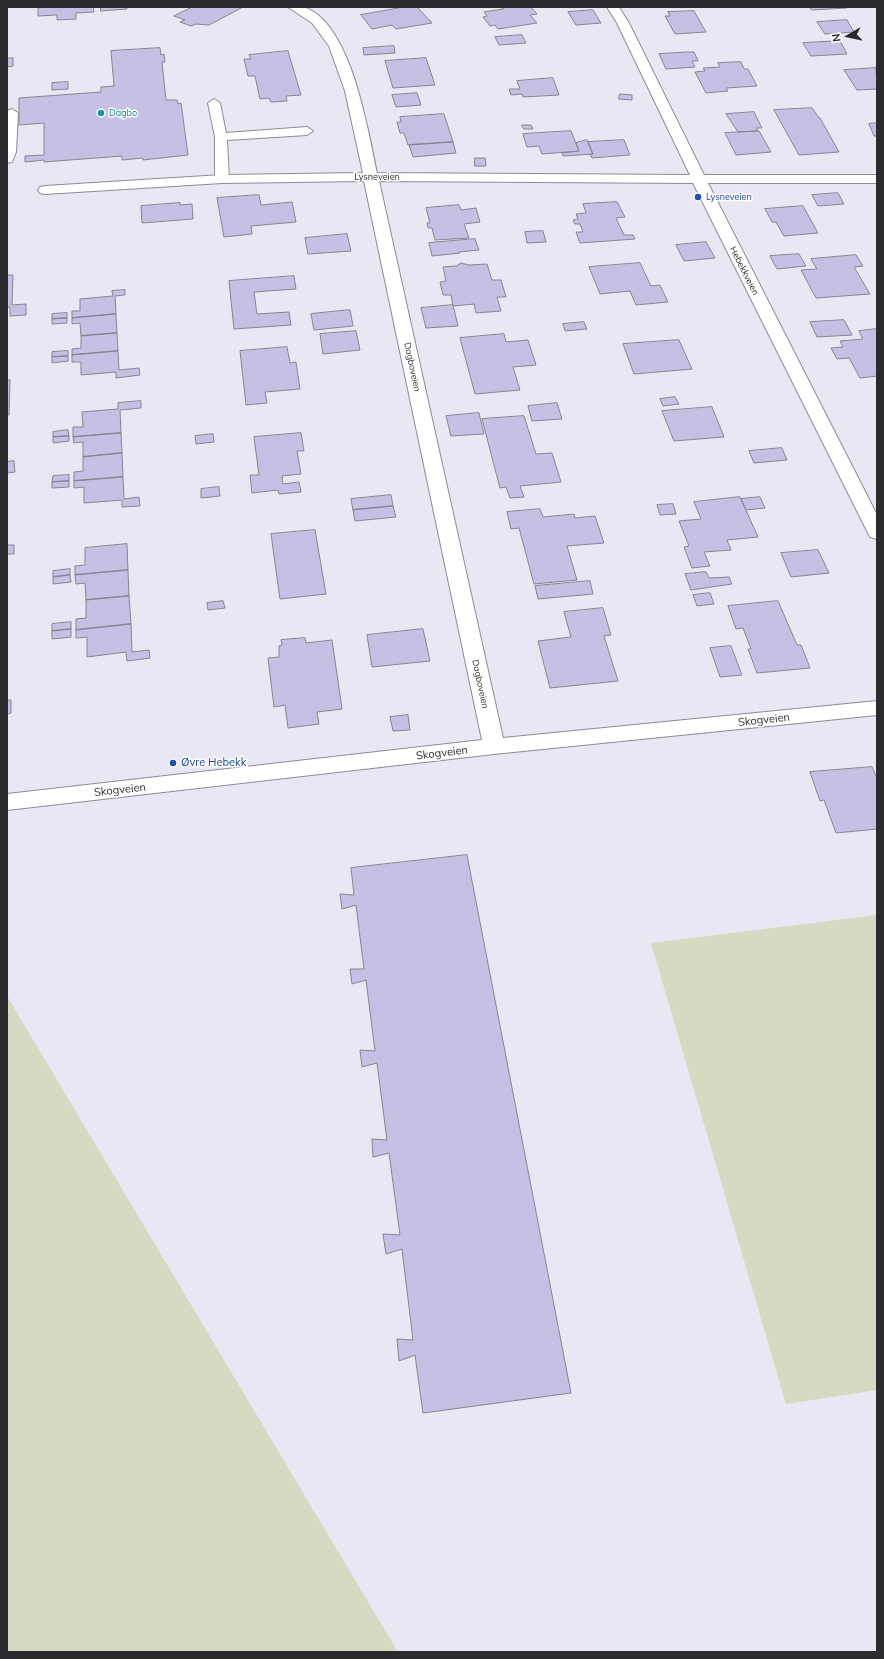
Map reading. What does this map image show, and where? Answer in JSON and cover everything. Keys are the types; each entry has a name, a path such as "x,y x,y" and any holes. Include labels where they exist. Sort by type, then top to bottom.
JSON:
{"street":[{"name":"Dagboveien","path":"294,7 316,20 335,46 352,91 494,746"},
{"name":"Hebekkveien","path":"613,7 624,23 700,179 877,533"},
{"name":"Lysneveien","path":"44,190 222,179 371,177 877,179"},
{"name":"Skogveien","path":"7,802 494,746 877,708"}],"lane":[{"path":"214,103 221,137 222,179"},
{"path":"7,159 10,152 12,114"},
{"path":"221,137 308,131"}],"green space":[{"path":"877,915 877,1390 786,1404 651,943"},
{"path":"7,996 398,1652 7,1652"}],"building":[{"path":"42,7 93,7 94,12 76,13 76,19 57,20 57,15 38,16 38,8"},
{"path":"101,7 127,7 127,9 101,11"},
{"path":"193,7 243,7 209,25 196,24 191,26 180,22 185,20 174,16"},
{"path":"404,7 417,7 432,23 396,29 392,25 372,29 361,15"},
{"path":"501,7 531,7 537,14 530,15 537,23 498,29 495,25 490,26 483,17 487,16 484,12 503,9"},
{"path":"810,7 846,7 847,8 812,10"},
{"path":"593,10 601,23 576,25 568,12"},
{"path":"694,11 706,32 675,34 665,16 670,16 668,12"},
{"path":"847,20 854,32 825,34 817,22"},
{"path":"522,35 526,43 499,45 495,37"},
{"path":"840,41 847,54 811,56 803,43"},
{"path":"394,46 395,53 364,55 363,48"},
{"name":"Dagbo","path":"160,48 161,55 164,54 165,62 162,62 166,100 177,100 178,104 181,103 188,155 143,160 143,158 122,160 122,156 25,162 25,156 44,155 44,123 19,125 19,98 101,92 101,87 114,86 111,51"},
{"path":"288,51 301,95 286,96 287,101 271,102 269,98 260,99 255,76 248,76 244,59 251,59 249,55"},
{"path":"694,52 698,61 692,61 695,67 666,69 659,54"},
{"path":"13,58 13,66 7,67 7,59"},
{"path":"426,58 435,85 393,88 385,61"},
{"path":"741,62 744,69 748,69 757,86 726,88 728,91 706,93 695,72 705,71 703,68 720,67 718,63"},
{"path":"876,68 877,89 857,90 844,70"},
{"path":"553,78 559,95 523,97 522,94 511,95 509,89 520,89 517,81"},
{"path":"68,82 68,89 52,90 52,83"},
{"path":"417,93 421,105 396,107 392,95"},
{"path":"620,94 632,95 632,100 619,99"},
{"path":"812,108 820,118 839,152 799,155 774,110"},
{"path":"754,112 762,128 756,128 758,131 738,132 726,114"},
{"path":"444,114 453,142 408,145 404,133 400,133 397,122 401,122 400,117"},
{"path":"877,123 877,136 874,136 869,124"},
{"path":"522,125 531,125 533,129 524,129"},
{"path":"571,131 579,151 542,154 539,146 527,147 523,134"},
{"path":"759,131 771,152 736,155 725,133"},
{"path":"587,140 593,154 563,156 562,153 579,151 576,143"},
{"path":"624,140 630,155 592,158 590,154 593,154 588,142"},
{"path":"453,142 456,153 413,157 409,145"},
{"path":"475,158 485,158 486,166 475,166"},
{"path":"838,193 844,204 818,206 812,195"},
{"path":"259,195 261,205 292,202 296,222 251,226 252,234 224,237 217,198"},
{"path":"617,202 625,217 616,218 624,235 633,235 635,239 580,243 576,232 583,232 580,224 575,224 573,220 578,219 576,214 586,213 583,204"},
{"path":"180,203 180,205 192,204 193,219 142,223 141,206"},
{"path":"459,205 461,210 476,208 480,222 464,224 469,238 435,240 432,228 428,228 427,223 430,223 426,208"},
{"path":"803,206 818,233 784,236 776,222 772,222 765,209"},
{"path":"543,231 546,242 527,243 525,232"},
{"path":"347,234 351,251 308,254 305,238"},
{"path":"475,239 479,250 432,256 429,243"},
{"path":"706,242 715,258 684,261 676,245"},
{"path":"799,254 806,266 777,269 770,256"},
{"path":"856,255 863,266 854,267 870,294 816,298 801,270 817,269 811,259"},
{"path":"461,263 469,265 487,264 492,280 501,280 506,297 497,297 501,311 476,313 474,304 453,306 451,295 443,295 440,282 446,281 443,267 456,266"},
{"path":"640,263 651,286 660,285 668,302 636,305 630,291 600,294 589,267"},
{"path":"7,275 13,275 12,305 26,304 26,315 10,316 10,307 7,307"},
{"path":"294,276 296,289 254,292 257,314 289,312 291,325 234,329 229,281"},
{"path":"125,290 125,295 115,296 116,314 72,318 72,311 80,311 80,299 113,296 112,291"},
{"path":"453,305 458,326 426,328 421,308"},
{"path":"350,310 353,326 314,330 311,314"},
{"path":"67,313 67,318 52,319 52,314"},
{"path":"116,314 117,333 81,336 80,323 72,324 72,318"},
{"path":"67,318 67,323 52,324 52,319"},
{"path":"844,320 852,335 817,337 810,322"},
{"path":"584,322 587,329 565,331 563,324"},
{"path":"877,329 877,376 860,378 849,358 837,359 831,348 843,347 840,341 863,339 859,331"},
{"path":"356,331 360,350 323,354 320,334"},
{"path":"117,333 118,351 72,355 72,349 81,348 81,336"},
{"path":"504,334 506,342 528,340 536,365 513,367 520,390 475,394 460,338"},
{"path":"679,340 692,369 634,374 623,344"},
{"path":"287,347 290,363 296,362 300,389 265,392 267,403 246,405 240,351"},
{"path":"68,351 68,356 52,357 52,352"},
{"path":"118,351 119,370 139,368 140,375 116,378 116,372 81,375 81,362 72,362 72,355"},
{"path":"68,356 68,361 52,363 52,357"},
{"path":"10,380 9,415 7,415 7,381"},
{"path":"675,397 679,404 663,406 660,399"},
{"path":"141,401 141,408 120,410 121,433 73,437 73,427 83,427 82,412 118,409 118,403"},
{"path":"557,403 562,419 532,421 528,406"},
{"path":"712,407 724,437 674,441 662,411"},
{"path":"479,413 484,434 451,436 446,416"},
{"path":"524,416 536,454 552,453 561,482 520,486 524,497 510,498 506,487 500,488 482,419"},
{"path":"68,430 69,436 53,437 53,432"},
{"path":"121,433 122,453 83,457 83,442 74,443 73,437"},
{"path":"301,433 304,451 297,451 301,474 282,476 283,484 299,482 301,492 279,494 278,490 252,493 250,475 259,475 254,437"},
{"path":"213,434 214,442 196,444 195,436"},
{"path":"69,436 69,441 53,443 53,437"},
{"path":"782,448 787,460 754,463 749,451"},
{"path":"122,453 123,477 74,481 74,472 83,471 83,457"},
{"path":"14,461 15,472 7,473 7,462"},
{"path":"69,475 69,481 52,482 53,476"},
{"path":"123,477 124,499 139,497 140,506 122,507 122,500 84,503 84,487 74,488 74,481"},
{"path":"69,481 69,487 52,488 52,482"},
{"path":"219,487 220,496 201,498 201,489"},
{"path":"391,495 393,506 353,510 351,499"},
{"path":"740,497 758,537 727,540 731,550 704,552 710,566 692,568 684,547 689,546 679,521 701,519 694,502"},
{"path":"760,497 765,508 746,510 741,499"},
{"path":"673,504 676,514 660,515 657,505"},
{"path":"393,506 396,517 355,521 353,510"},
{"path":"540,509 543,517 574,514 575,518 595,516 604,543 567,546 577,580 534,584 519,528 511,529 507,512"},
{"path":"315,530 326,594 280,599 271,534"},
{"path":"127,544 128,570 75,575 75,566 85,565 85,548"},
{"path":"7,545 14,545 14,554 7,554"},
{"path":"818,550 829,573 791,577 781,553"},
{"path":"70,569 70,575 53,577 53,571"},
{"path":"128,570 129,596 86,600 85,583 76,584 75,575"},
{"path":"706,572 709,578 729,577 732,584 691,590 685,574"},
{"path":"70,575 71,582 53,584 53,577"},
{"path":"590,581 593,594 538,599 535,586"},
{"path":"710,593 714,604 697,606 693,595"},
{"path":"129,596 131,624 76,630 76,619 86,618 86,600"},
{"path":"223,601 225,608 208,610 207,603"},
{"path":"778,601 797,645 801,645 810,668 757,673 748,649 751,649 743,628 736,629 728,606"},
{"path":"603,608 611,635 604,636 618,681 550,688 538,641 571,637 564,612"},
{"path":"71,622 71,629 52,631 52,624"},
{"path":"131,624 132,652 149,650 150,658 127,661 126,652 87,657 87,637 76,638 76,630"},
{"path":"71,629 71,637 52,639 52,631"},
{"path":"423,629 430,661 372,667 367,635"},
{"path":"305,638 306,643 332,640 342,709 317,712 319,724 288,728 285,705 274,707 268,658 279,657 279,646 282,645 281,640"},
{"path":"731,646 742,675 720,677 710,648"},
{"path":"7,700 11,700 11,713 7,714"},
{"path":"408,715 410,730 393,731 390,717"},
{"path":"872,767 877,778 877,829 836,833 824,800 820,801 810,772"},
{"path":"467,855 571,1393 423,1413 415,1355 399,1361 397,1339 413,1340 402,1249 386,1254 383,1234 400,1235 389,1153 373,1157 372,1139 387,1140 377,1063 362,1067 360,1050 375,1051 366,980 352,984 350,969 364,969 356,905 342,909 340,894 354,895 351,868"}],"place":[{"name":"Dagbo","path":"101,113"},
{"name":"Lysneveien","path":"698,197"},
{"name":"Øvre Hebekk","path":"173,763"}]}
